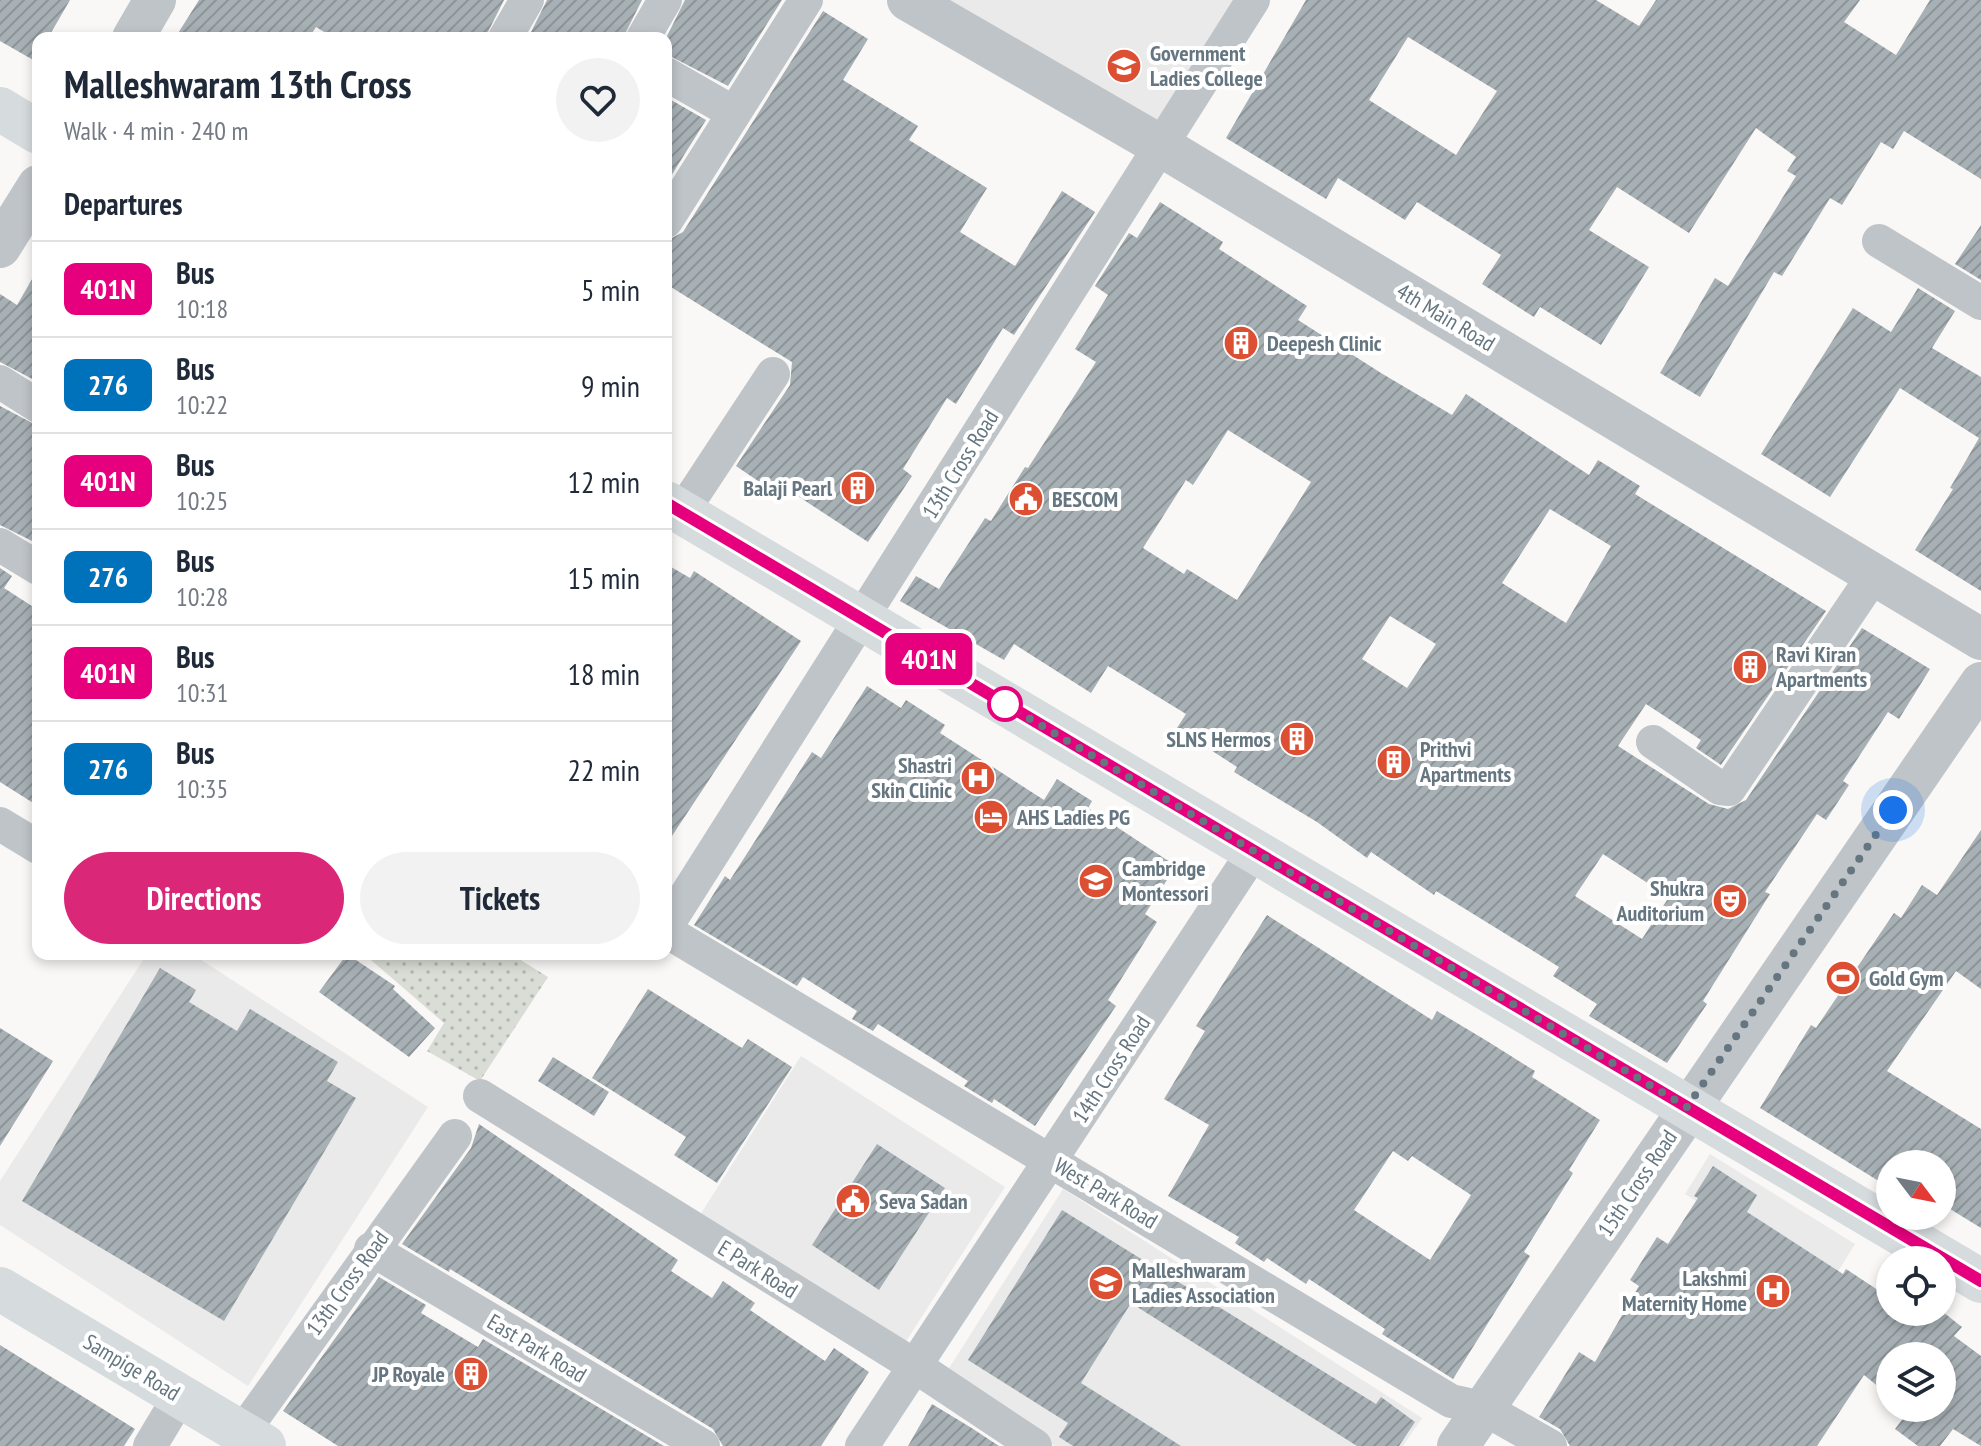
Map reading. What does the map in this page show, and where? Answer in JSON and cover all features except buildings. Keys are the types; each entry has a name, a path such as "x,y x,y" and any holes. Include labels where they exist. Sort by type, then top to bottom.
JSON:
{"main road":[{"path":"0,109 32,128"},
{"path":"674,508 1981,1281"},
{"name":"Sampige Road","path":"0,1289 253,1439"}],"street":[{"path":"136,32 155,0"},
{"path":"508,32 527,0"},
{"path":"646,32 665,0"},
{"path":"672,211 806,0"},
{"name":"4th Main Road","path":"908,0 1161,146 1981,639"},
{"name":"13th Cross Road","path":"672,920 1253,0"},
{"path":"672,77 734,113"},
{"path":"0,247 32,196"},
{"path":"1879,241 1981,303"},
{"path":"674,508 773,374"},
{"path":"0,382 32,402"},
{"path":"0,545 32,564"},
{"path":"1653,742 1720,788 1729,789 1874,575"},
{"name":"15th Cross Road","path":"1458,1446 1687,1107 1981,683"},
{"path":"0,824 32,843"},
{"name":"14th Cross Road","path":"862,1446 1254,851"},
{"name":"West Park Road","path":"672,933 1451,1401 1483,1408 1550,1446"},
{"name":"E Park Road","path":"480,1096 915,1366 1035,1446"},
{"name":"13th Cross Road","path":"253,1439 371,1249 455,1136"},
{"name":"East Park Road","path":"371,1249 703,1446"},
{"path":"150,1446 180,1396"}],"shaded area":[{"name":"Government Ladies College","path":"943,0 1240,0 1158,133"},
{"path":"143,960 201,960 428,1107 248,1386 0,1225 0,1181"},
{"path":"371,960 521,960 548,977 480,1081 427,1051 444,1023"},
{"name":"Seva Sadan","path":"801,1056 1005,1187 903,1346 700,1215"},
{"path":"1710,1154 1855,1244 1774,1375 1741,1229 1685,1194"},
{"name":"Malleshwaram Ladies Association","path":"1063,1189 1422,1418 1403,1446 1055,1446 944,1376"}],"bus line":[{"name":"401N","path":"672,507 1981,1281"}],"place":[{"name":"Government Ladies College","path":"1124,66"},
{"name":"Deepesh Clinic","path":"1241,343"},
{"name":"Balaji Pearl","path":"858,488"},
{"name":"BESCOM","path":"1026,499"},
{"name":"Ravi Kiran Apartments","path":"1750,667"},
{"name":"SLNS Hermos","path":"1297,739"},
{"name":"Prithvi Apartments","path":"1394,762"},
{"name":"Shastri Skin Clinic","path":"978,778"},
{"name":"AHS Ladies PG","path":"991,817"},
{"name":"Cambridge Montessori","path":"1096,881"},
{"name":"Shukra Auditorium","path":"1730,901"},
{"name":"Gold Gym","path":"1843,978"},
{"name":"Seva Sadan","path":"853,1201"},
{"name":"Malleshwaram Ladies Association","path":"1106,1283"},
{"name":"Lakshmi Maternity Home","path":"1773,1291"},
{"name":"JP Royale","path":"471,1374"}],"route":[{"path":"1005,704 1687,1107 1893,810"}]}
